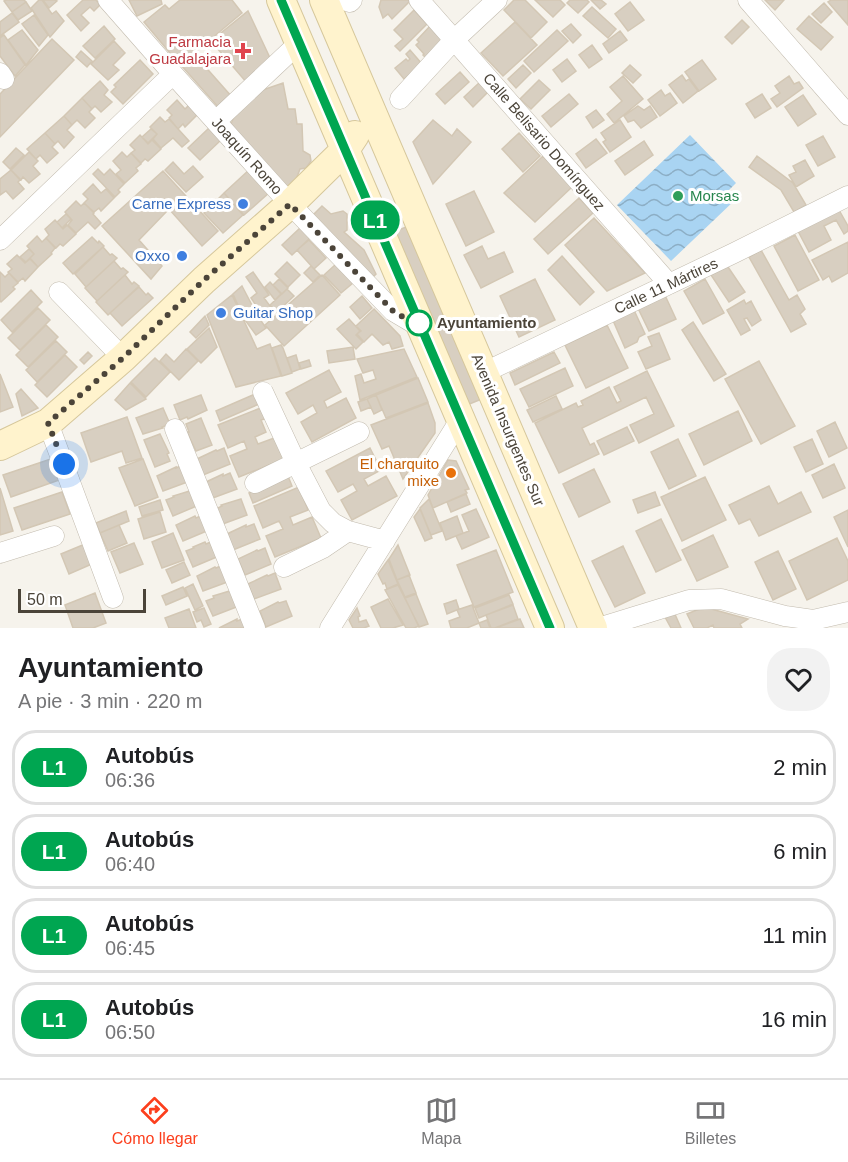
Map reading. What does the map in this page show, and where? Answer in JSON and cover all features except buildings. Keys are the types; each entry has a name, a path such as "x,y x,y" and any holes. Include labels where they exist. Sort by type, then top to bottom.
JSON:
{"main road":[{"path":"281,0 550,628"},
{"name":"Avenida Insurgentes Sur","path":"324,0 483,373 596,628"},
{"path":"0,446 48,423 123,358 204,280 290,204 345,150 372,111"}],"street":[{"name":"Joaquín Romo","path":"108,0 290,204 393,311 420,327"},
{"path":"344,0 350,2 352,0"},
{"name":"Calle Belisario Domínguez","path":"418,0 669,284"},
{"path":"400,99 454,40 497,0"},
{"path":"748,0 848,115"},
{"path":"216,121 299,43"},
{"path":"0,240 173,75"},
{"name":"Calle 11 Mártires","path":"483,373 846,200"},
{"path":"59,292 123,358"},
{"path":"263,392 296,464 321,511 333,523 348,531 385,541"},
{"path":"330,628 460,420"},
{"path":"48,423 113,598"},
{"path":"175,429 255,628"},
{"path":"255,483 359,432"},
{"path":"284,567 323,548 348,531"},
{"path":"0,553 54,536"},
{"path":"596,628 689,600 722,599 785,616 813,620 848,612"}],"water":[{"name":"Morsas","path":"690,135 736,183 727,192 735,200 671,261 617,205"}],"bus line":[{"name":"L1","path":"281,0 550,628"}],"place":[{"name":"Farmacia Guadalajara","path":"243,51"},
{"name":"Morsas","path":"678,196"},
{"name":"Carne Express","path":"243,204"},
{"name":"Oxxo","path":"182,256"},
{"name":"Guitar Shop","path":"221,313"},
{"name":"Ayuntamiento","path":"419,323"},
{"name":"El charquito mixe","path":"451,473"}],"route":[{"path":"64,464 48,423 123,358 204,280 290,204 393,311 420,327 419,323"}]}
